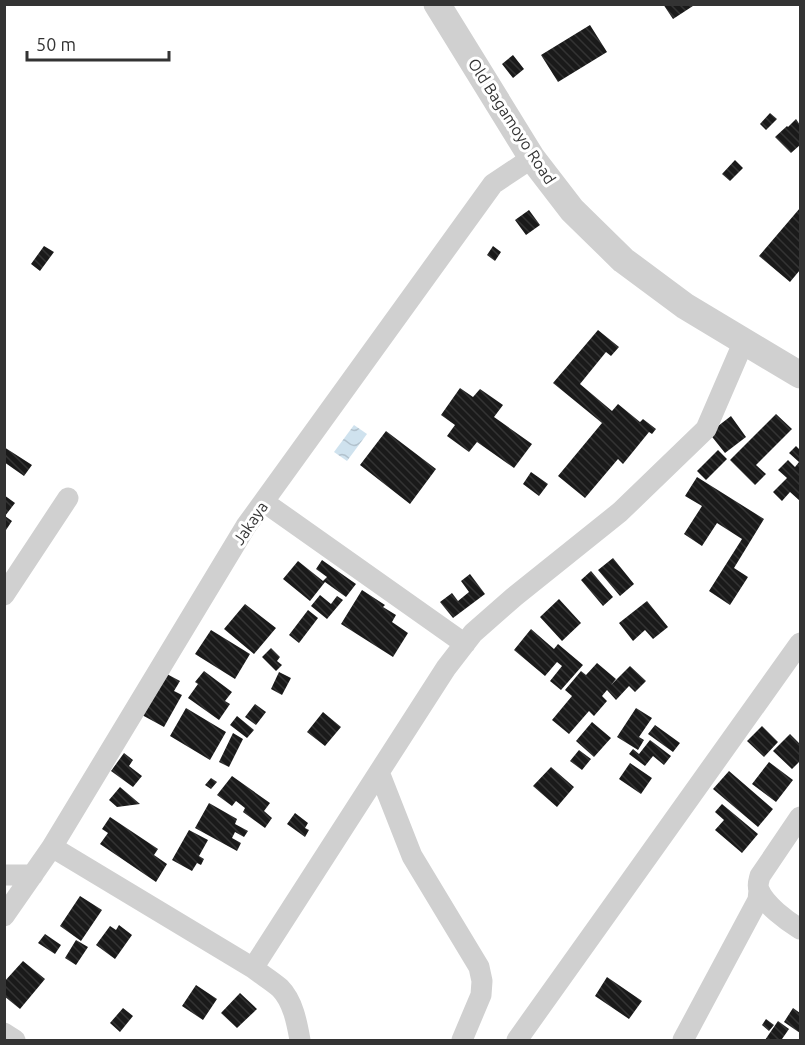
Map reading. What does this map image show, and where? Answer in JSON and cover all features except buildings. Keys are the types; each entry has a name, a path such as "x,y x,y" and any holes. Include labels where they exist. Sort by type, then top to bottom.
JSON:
{"street":[{"name":"Old Bagamoyo Road","path":"437,4 532,158 572,210 623,260 685,306 801,375"},
{"name":"Jakaya","path":"4,916 52,847 246,526 493,184 532,158"},
{"path":"253,968 446,668 473,633 620,512 706,429 744,341"},
{"path":"4,596 68,498"},
{"path":"264,502 465,644"},
{"path":"517,1041 801,643"},
{"path":"379,772 412,855 479,967 482,981 481,995 462,1041"},
{"path":"683,1041 758,900 760,876 801,817"},
{"path":"52,847 253,968 281,989 297,1021 300,1041"},
{"path":"4,875 33,875"},
{"path":"759,890 785,920 801,929"},
{"path":"4,1033 15,1041"}],"water":[{"path":"354,425 367,434 347,461 334,452"}]}
